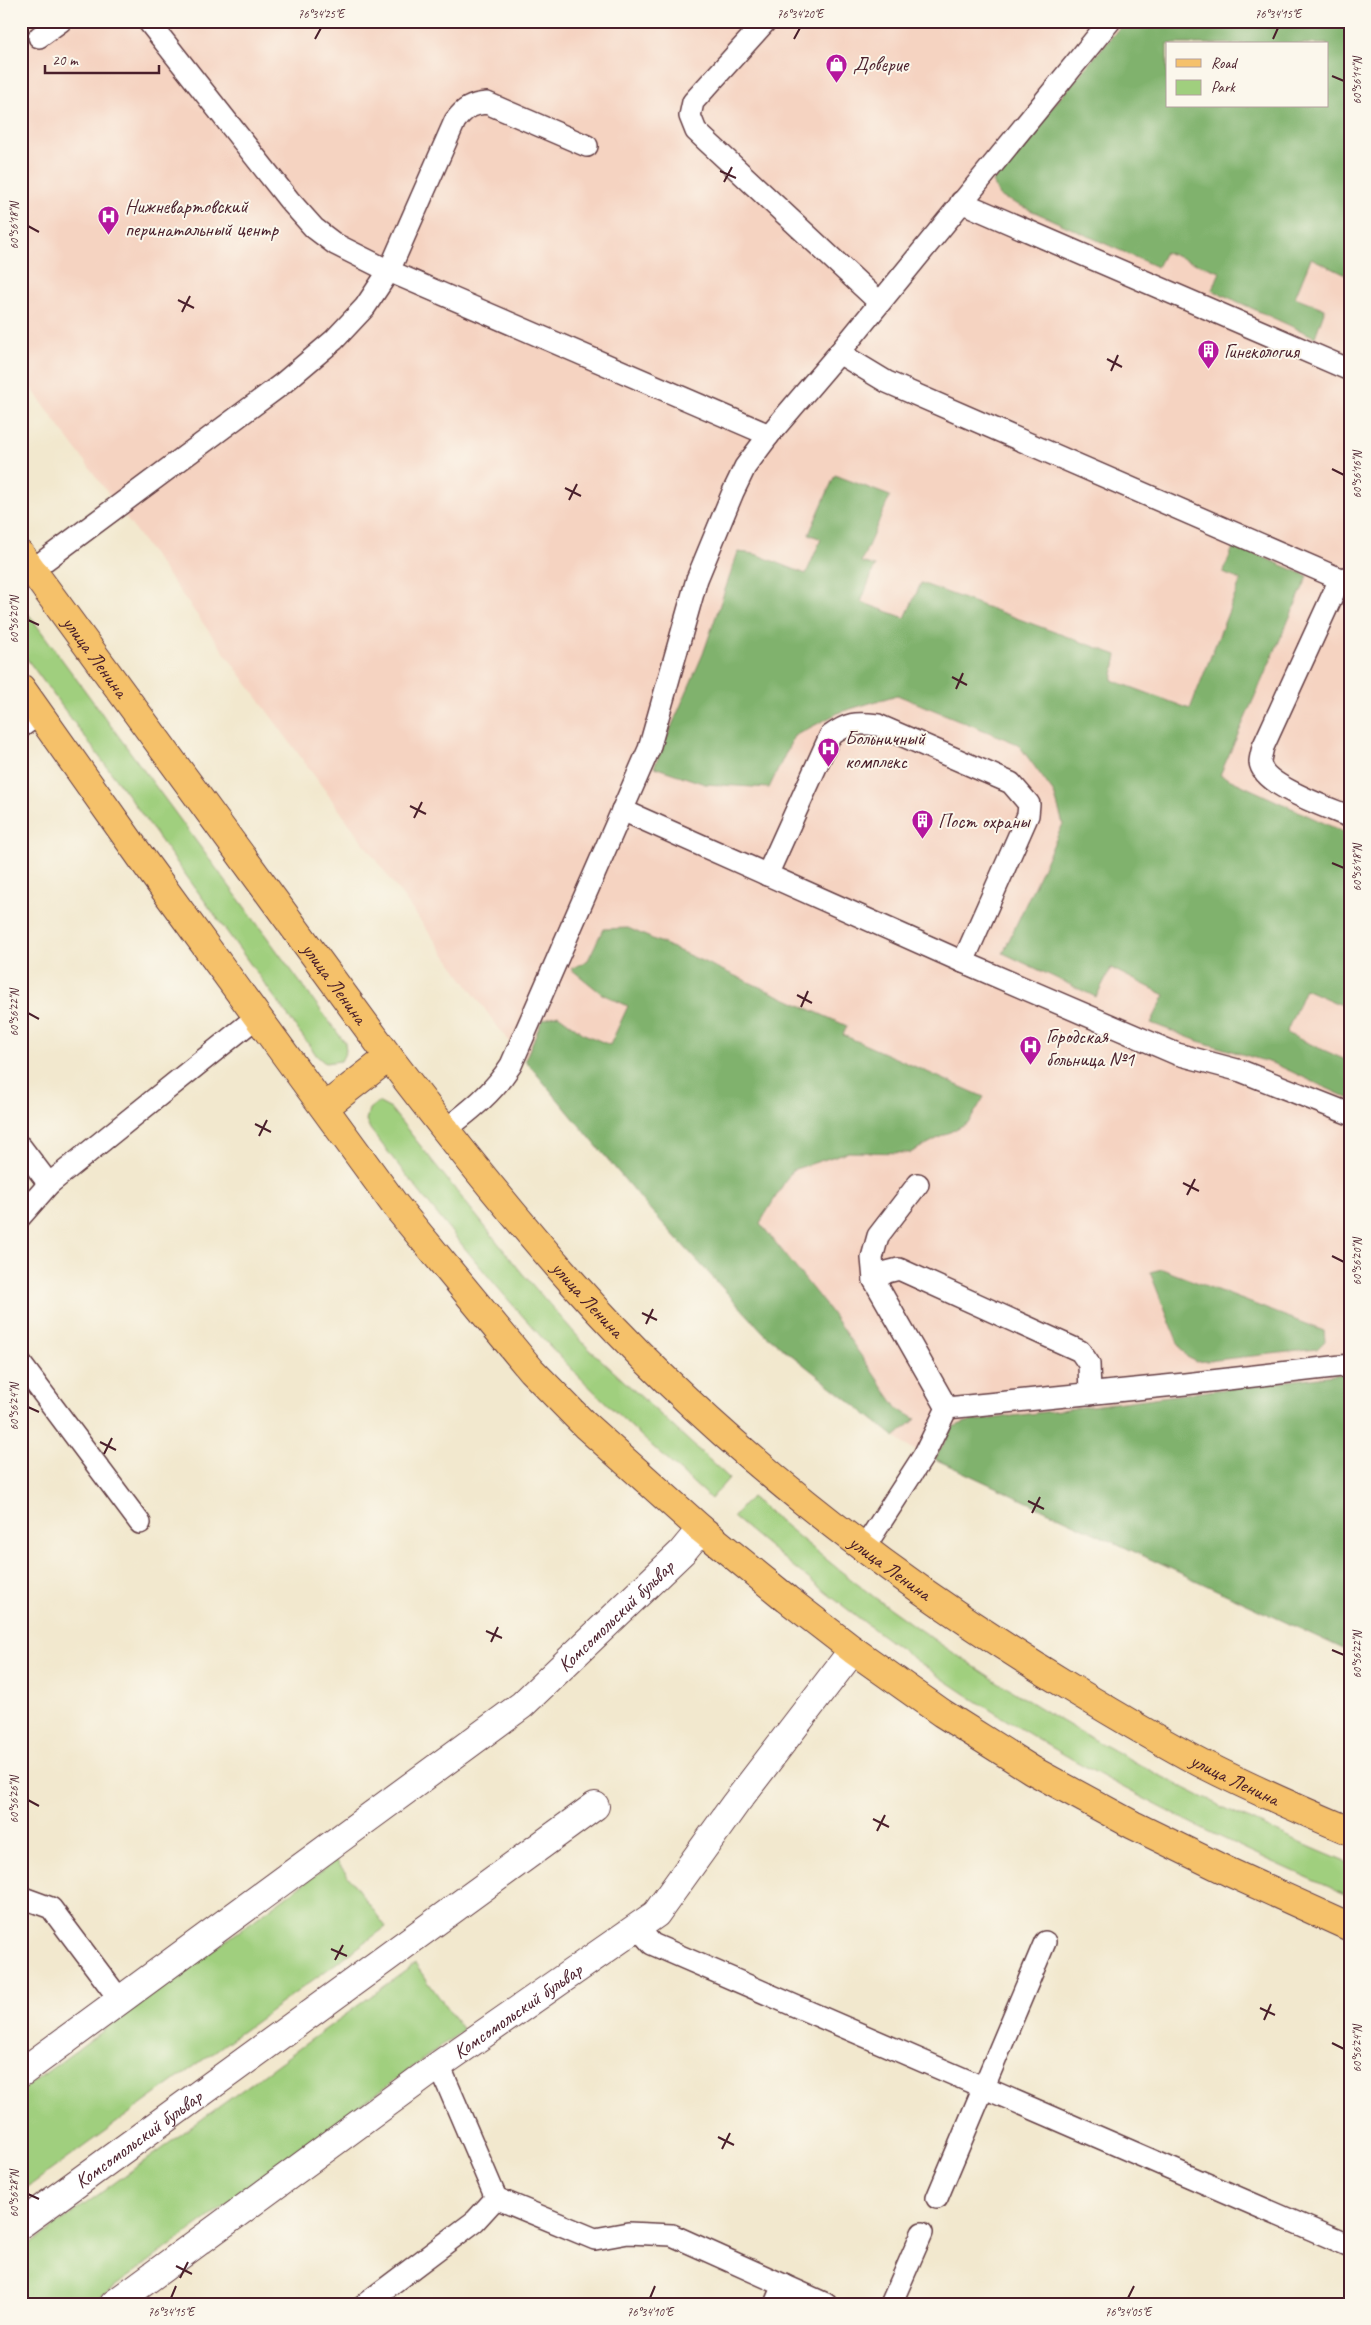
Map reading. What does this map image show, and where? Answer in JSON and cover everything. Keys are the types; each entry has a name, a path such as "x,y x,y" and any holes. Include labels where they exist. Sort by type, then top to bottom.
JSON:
{"main road":[{"name":"улица Ленина","path":"27,562 389,1057 445,1130 566,1276 694,1405 810,1506 945,1607 1121,1718 1201,1763 1350,1831"},
{"path":"21,688 31,720 145,863 396,1205 532,1370 585,1425 702,1529 787,1599 853,1650 942,1713 1032,1770 1133,1825 1229,1872 1350,1927"},
{"path":"325,1107 389,1057"}],"street":[{"name":"Комсомольский бульвар","path":"21,2073 522,1706 682,1552 702,1529"},
{"name":"Комсомольский бульвар","path":"114,2304 439,2065 656,1914 735,1804 853,1650"},
{"name":"Комсомольский бульвар","path":"21,2224 594,1806"}],"lane":[{"path":"39,37 61,21"},
{"path":"148,21 289,200 314,228 335,244 389,271 769,435"},
{"path":"766,21 693,102 690,116 696,131 879,302"},
{"path":"445,1130 483,1101 499,1084 511,1065 649,749 697,579 745,467 769,435 1110,21"},
{"path":"27,562 282,384 334,340 365,307 389,271 455,121 463,111 474,104 487,103 587,146"},
{"path":"961,202 1350,370"},
{"path":"838,353 887,382 1345,578 1263,747 1260,764 1267,776 1280,786 1350,817"},
{"path":"767,875 830,736 844,726 860,722 878,725 1011,783 1029,804 1028,815 963,962"},
{"path":"622,810 963,962 1176,1054 1241,1071 1350,1114"},
{"path":"21,1216 49,1184 258,1016"},
{"path":"21,1147 49,1184"},
{"path":"918,1184 878,1236 872,1258 874,1280 947,1408"},
{"path":"874,1280 888,1272 899,1270 1080,1351 1089,1364 1090,1394"},
{"path":"21,1364 140,1523"},
{"path":"947,1408 1090,1394 1350,1364"},
{"path":"864,1548 921,1460 947,1408"},
{"path":"21,1897 51,1908 120,2000"},
{"path":"638,1928 652,1944 984,2086 1350,2246"},
{"path":"937,2198 1045,1942"},
{"path":"439,2065 496,2198 595,2239 628,2233 672,2235 780,2294 826,2304"},
{"path":"365,2304 475,2221 496,2198"},
{"path":"890,2304 922,2233"}],"shaded area":[{"name":"Больничный комплекс","path":"21,21 1350,21 1350,1652 905,1445 765,1334 645,1204 500,1030 21,374"}],"green space":[{"path":"1125,21 1350,21 1350,277 1311,258 1295,297 1325,309 1315,337 1212,290 1220,272 1165,252 1157,267 999,196 993,182 1006,162"},
{"path":"835,475 890,496 861,562 875,566 861,602 905,618 921,583 1117,655 1112,680 1190,709 1241,580 1223,573 1234,545 1308,576 1220,775 1350,835 1350,1009 1305,989 1286,1033 1350,1062 1350,1099 1275,1064 1198,1041 1151,1023 1165,995 1111,968 1096,997 1003,953 1063,824 1054,793 1018,744 897,695 840,712 794,736 769,788 705,784 654,767 703,654 738,552 755,554 806,574 821,539 809,534"},
{"path":"21,604 345,1043 346,1051 341,1061 325,1063 317,1056 21,651"},
{"path":"628,928 847,1026 843,1035 984,1097 969,1122 910,1153 848,1152 792,1170 760,1223 830,1311 898,1409 916,1419 895,1437 765,1334 645,1204 525,1060 542,1020 558,1015 584,1034 610,1045 628,1006 602,994 571,969 588,960 603,929"},
{"path":"378,1102 391,1109 522,1273 586,1346 729,1478 711,1499 636,1432 582,1379 488,1276 370,1129 366,1120 369,1109"},
{"path":"1162,1269 1324,1331 1325,1341 1317,1349 1197,1362 1187,1357 1178,1343 1150,1272"},
{"path":"1350,1373 1350,1652 935,1459 953,1427 966,1422"},
{"path":"751,1497 874,1597 1001,1684 1057,1718 1171,1781 1230,1811 1350,1864 1350,1896 1194,1824 1092,1771 946,1681 838,1602 733,1517"},
{"path":"336,1860 386,1927 21,2192 21,2091"},
{"path":"415,1964 463,2030 91,2304 21,2304 21,2251"}],"place":[{"name":"Доверие","path":"837,83"},
{"name":"Нижневартовский перинатальный центр","path":"109,236"},
{"name":"Гинекология","path":"1208,370"},
{"name":"Больничный комплекс","path":"829,768"},
{"name":"Пост охраны","path":"922,840"},
{"name":"Городская больница №1","path":"1030,1066"}]}
